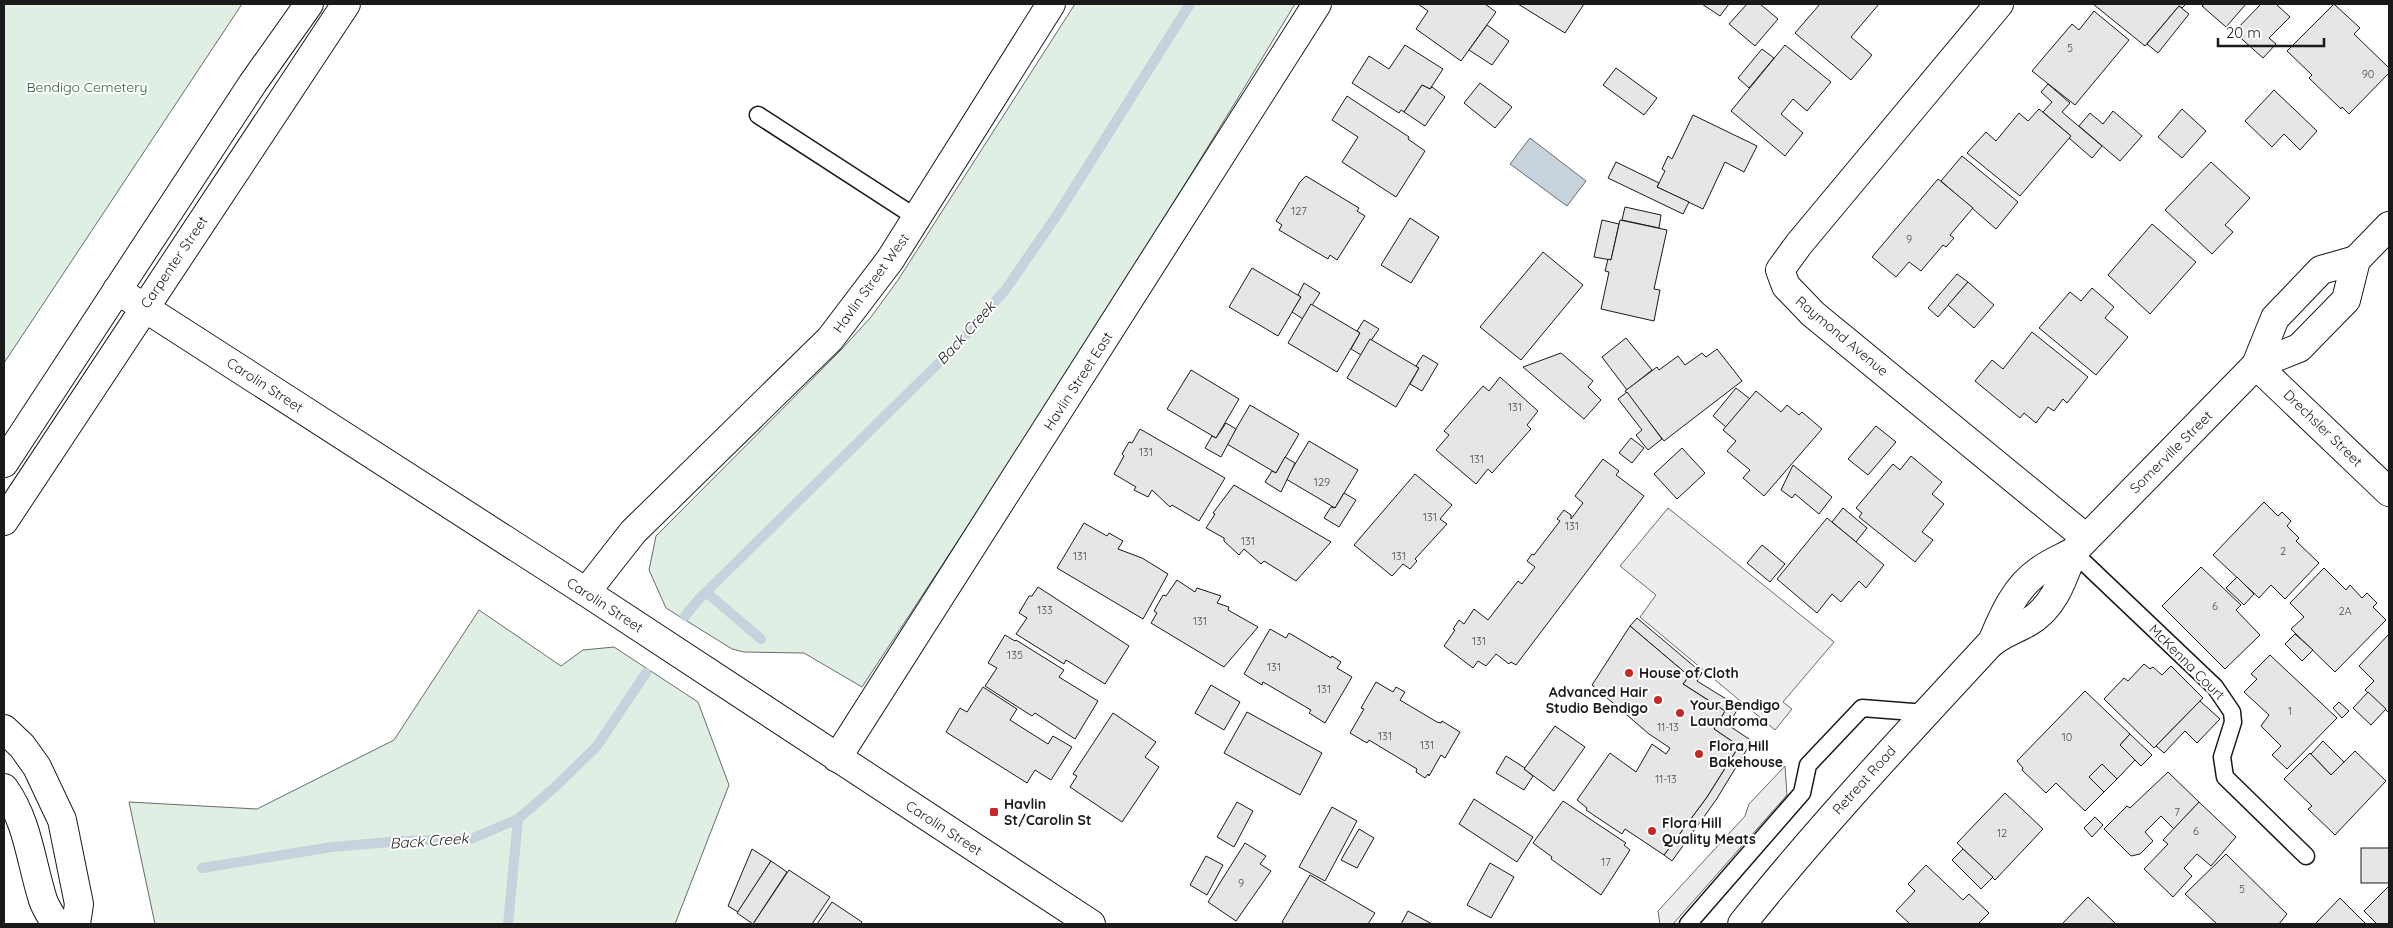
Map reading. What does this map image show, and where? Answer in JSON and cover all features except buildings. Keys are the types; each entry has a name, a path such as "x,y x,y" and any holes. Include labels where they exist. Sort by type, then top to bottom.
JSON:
{"street":[{"path":"4,463 253,83 309,4"},
{"name":"Carpenter Street","path":"4,521 346,4"},
{"name":"Havlin Street West","path":"586,592 633,532 830,339 873,284 1051,4"},
{"name":"Havlin Street East","path":"837,758 1317,4"},
{"name":"Raymond Avenue","path":"1999,4 1799,244 1780,270 1786,286 1813,314 2079,545"},
{"name":"Somerville Street","path":"2079,545 2256,365 2275,318 2321,270 2356,260 2389,226"},
{"name":"Somerville Street","path":"2256,365 2299,348 2346,300 2356,260"},
{"name":"Carolin Street","path":"117,290 586,592 1091,924"},
{"name":"Drechsler Street","path":"2256,365 2389,492"},
{"name":"Retreat Road","path":"1751,920 1821,829 1992,642 2005,609 2021,589 2038,571 2079,545"},
{"path":"4,728 22,746 37,767 62,820 79,904 76,924"},
{"path":"4,788 30,845 44,902 56,924"}],"lane":[{"path":"758,115 916,218"},
{"name":"McKenna Court","path":"2079,545 2227,701 2232,712 2233,722 2222,757 2225,777 2306,856"},
{"path":"1688,924 1802,793 1808,764 1862,708 1926,713"}],"green space":[{"name":"Bendigo Cemetery","path":"4,4 242,4 4,363"},
{"path":"1075,4 1295,4 1190,177 1082,348 862,687 804,653 744,652 732,649 666,608 649,570 656,536 840,351 871,317 898,280"},
{"path":"479,610 561,666 583,650 614,647 698,702 729,785 675,924 155,924 129,802 257,809 394,740"}],"shaded area":[{"path":"1530,138 1586,181 1567,206 1510,164"},
{"path":"1668,508 1834,642 1783,702 1792,709 1775,730 1640,617 1656,595 1620,566"},
{"path":"1785,766 1787,795 1673,924 1660,924 1658,911 1745,816 1749,804"}],"waterway":[{"name":"Back Creek","path":"685,616 700,598 956,346 1006,289 1057,215 1190,4"},
{"path":"706,592 761,639"},
{"name":"Back Creek","path":"202,868 332,847 401,841 471,839 518,819 555,787 597,746 646,673"},
{"path":"508,924 518,819"}],"place":[{"name":"House of Cloth","path":"1629,673"},
{"name":"Advanced Hair Studio Bendigo","path":"1658,700"},
{"name":"Your Bendigo Laundroma","path":"1680,713"},
{"name":"Flora Hill Bakehouse","path":"1699,754"},
{"name":"Havlin St/Carolin St","path":"994,812"},
{"name":"Flora Hill Quality Meats","path":"1652,831"}]}
